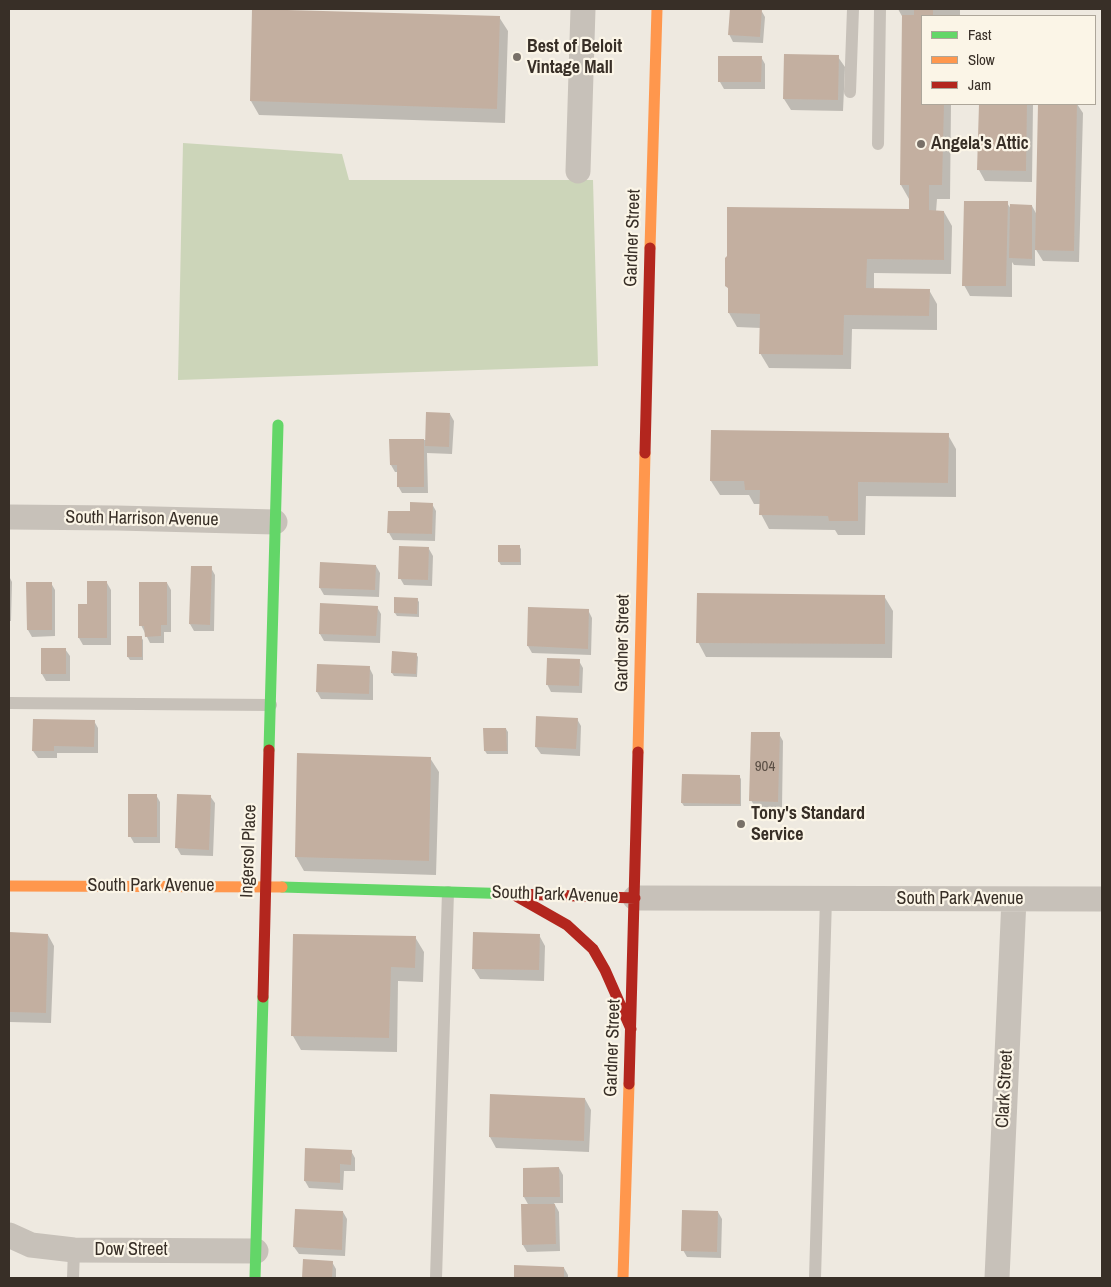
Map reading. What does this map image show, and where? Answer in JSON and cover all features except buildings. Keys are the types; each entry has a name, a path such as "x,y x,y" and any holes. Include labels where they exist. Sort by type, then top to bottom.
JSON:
{"street":[{"path":"578,171 582,9"},
{"name":"Gardner Street","path":"623,1278 635,898 657,9"},
{"name":"Ingersol Place","path":"255,1278 278,425"},
{"name":"South Harrison Avenue","path":"9,517 275,522"},
{"name":"South Park Avenue","path":"9,886 266,886 635,898 1102,899"},
{"path":"512,894 567,925 593,949 605,970 631,1030"},
{"name":"Clark Street","path":"997,1278 1014,899"},
{"name":"Dow Street","path":"9,1234 30,1245 74,1250 256,1251"}],"lane":[{"path":"850,92 853,9"},
{"path":"878,144 880,9"},
{"path":"9,703 270,705"},
{"path":"436,1278 448,892"},
{"path":"815,1278 826,898"},
{"path":"73,1278 74,1250"}],"green space":[{"path":"183,143 342,154 349,180 593,180 598,366 178,380"}],"traffic: fast":[{"path":"269,750 278,425"},
{"path":"282,887 516,894"},
{"path":"255,1278 263,997"}],"traffic: slow":[{"path":"650,248 657,9"},
{"path":"638,752 645,453"},
{"path":"9,886 282,887"},
{"path":"623,1278 629,1084"}],"traffic: jam":[{"path":"645,453 650,248"},
{"path":"263,997 269,750"},
{"path":"629,1084 638,752"},
{"path":"516,894 635,898"},
{"path":"516,896 567,925 593,949 605,970 631,1029"}],"place":[{"name":"Best of Beloit Vintage Mall","path":"517,57"},
{"name":"Angela's Attic","path":"921,144"},
{"name":"Tony's Standard Service","path":"741,824"}]}
